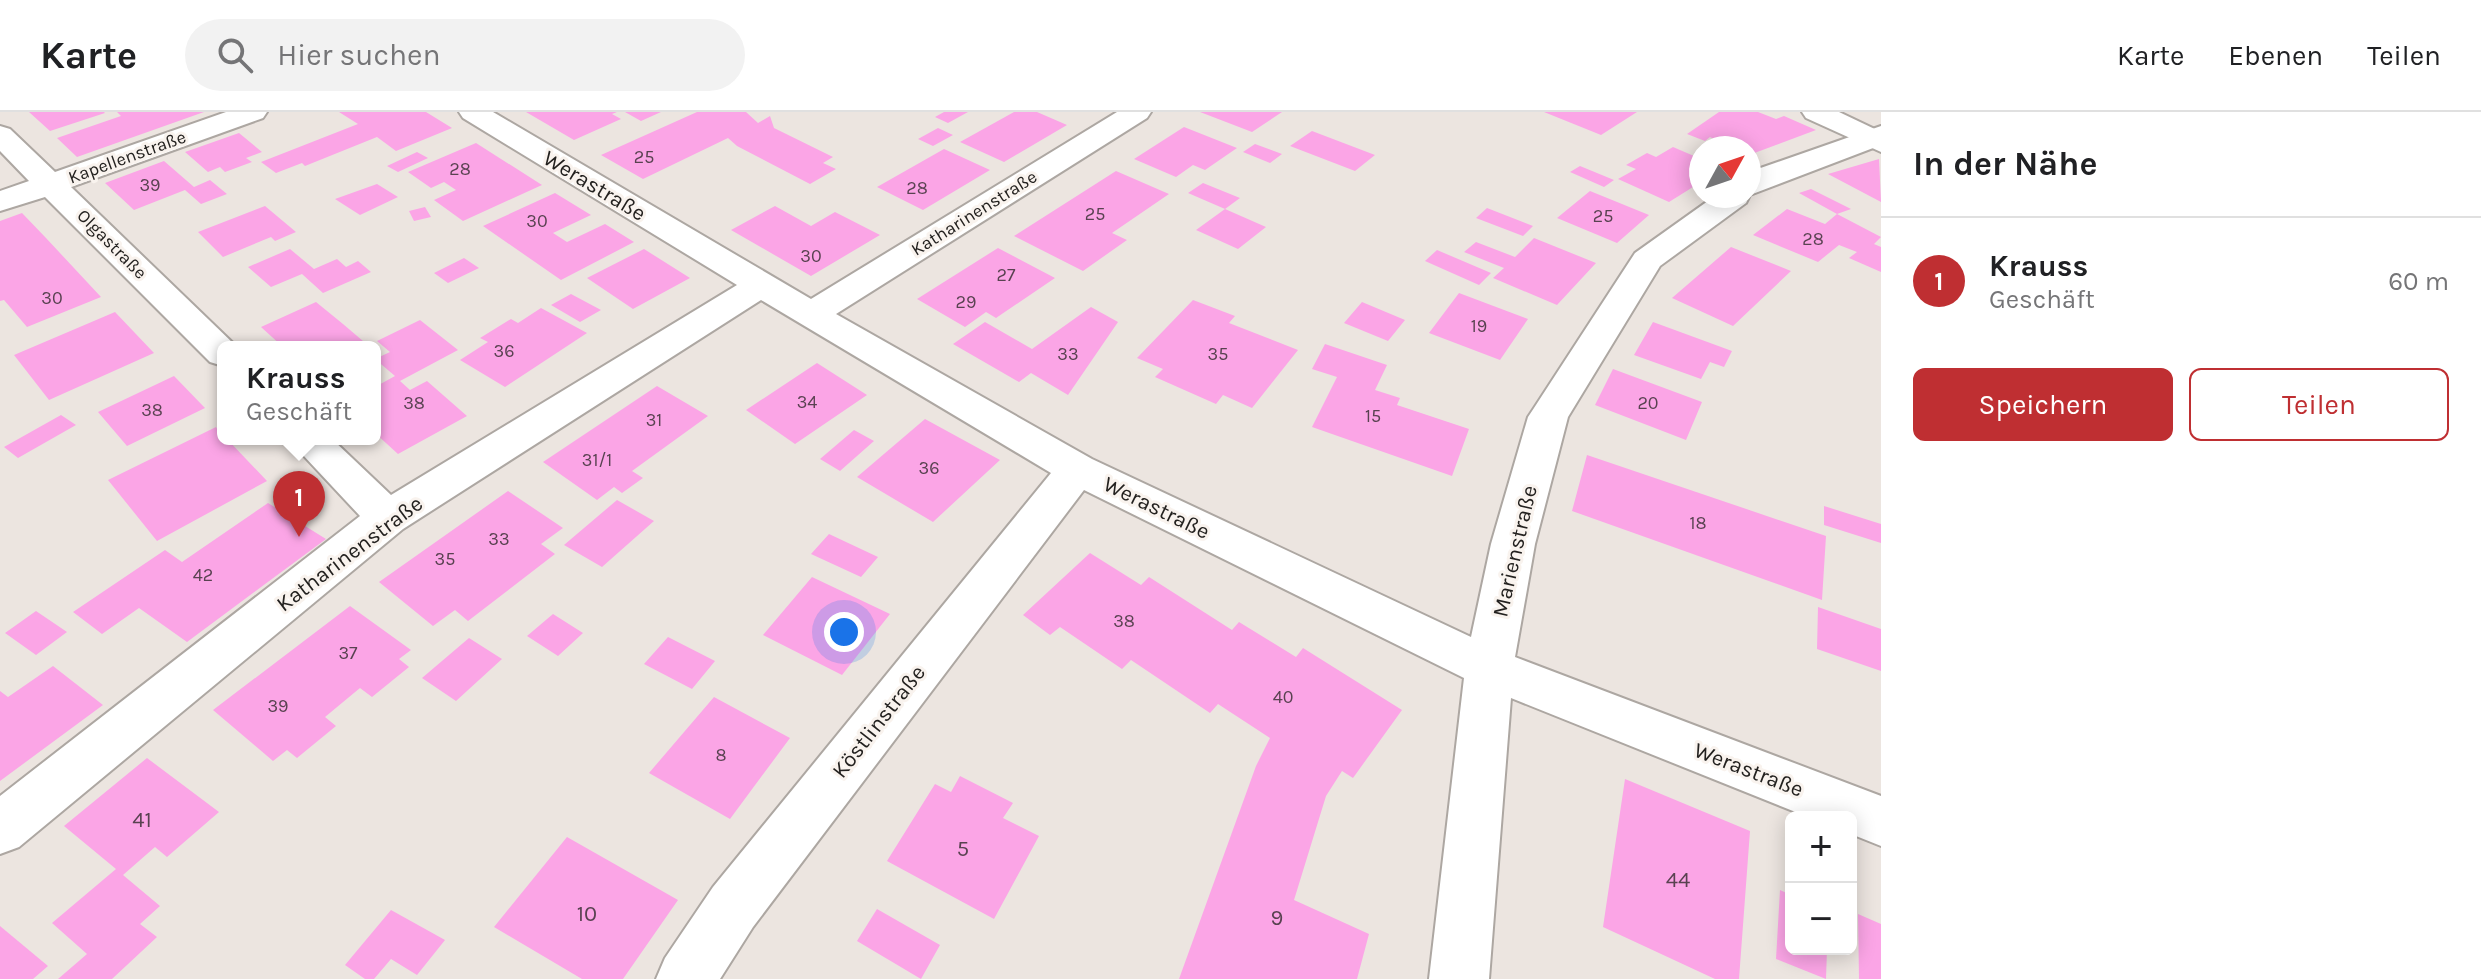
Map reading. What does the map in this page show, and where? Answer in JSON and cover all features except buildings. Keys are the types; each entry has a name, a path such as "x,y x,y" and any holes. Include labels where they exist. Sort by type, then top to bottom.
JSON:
{"street":[{"name":"Kapellenstraße","path":"0,202 253,112"},
{"name":"Werastraße","path":"473,112 1077,469 1489,668 1881,821"},
{"path":"1816,112 1878,139"},
{"name":"Katharinenstraße","path":"811,314 1116,116"},
{"name":"Olgastraße","path":"0,135 217,348"},
{"path":"1761,178 1878,139"},
{"name":"Marienstraße","path":"1459,979 1489,668 1513,544 1548,417 1647,260 1718,208"},
{"name":"Katharinenstraße","path":"0,829 388,518 761,285"},
{"path":"314,445 388,518"},
{"name":"Köstlinstraße","path":"686,979 733,907 1077,469"}],"place":[{"name":"Krauss","path":"299,537"}]}
